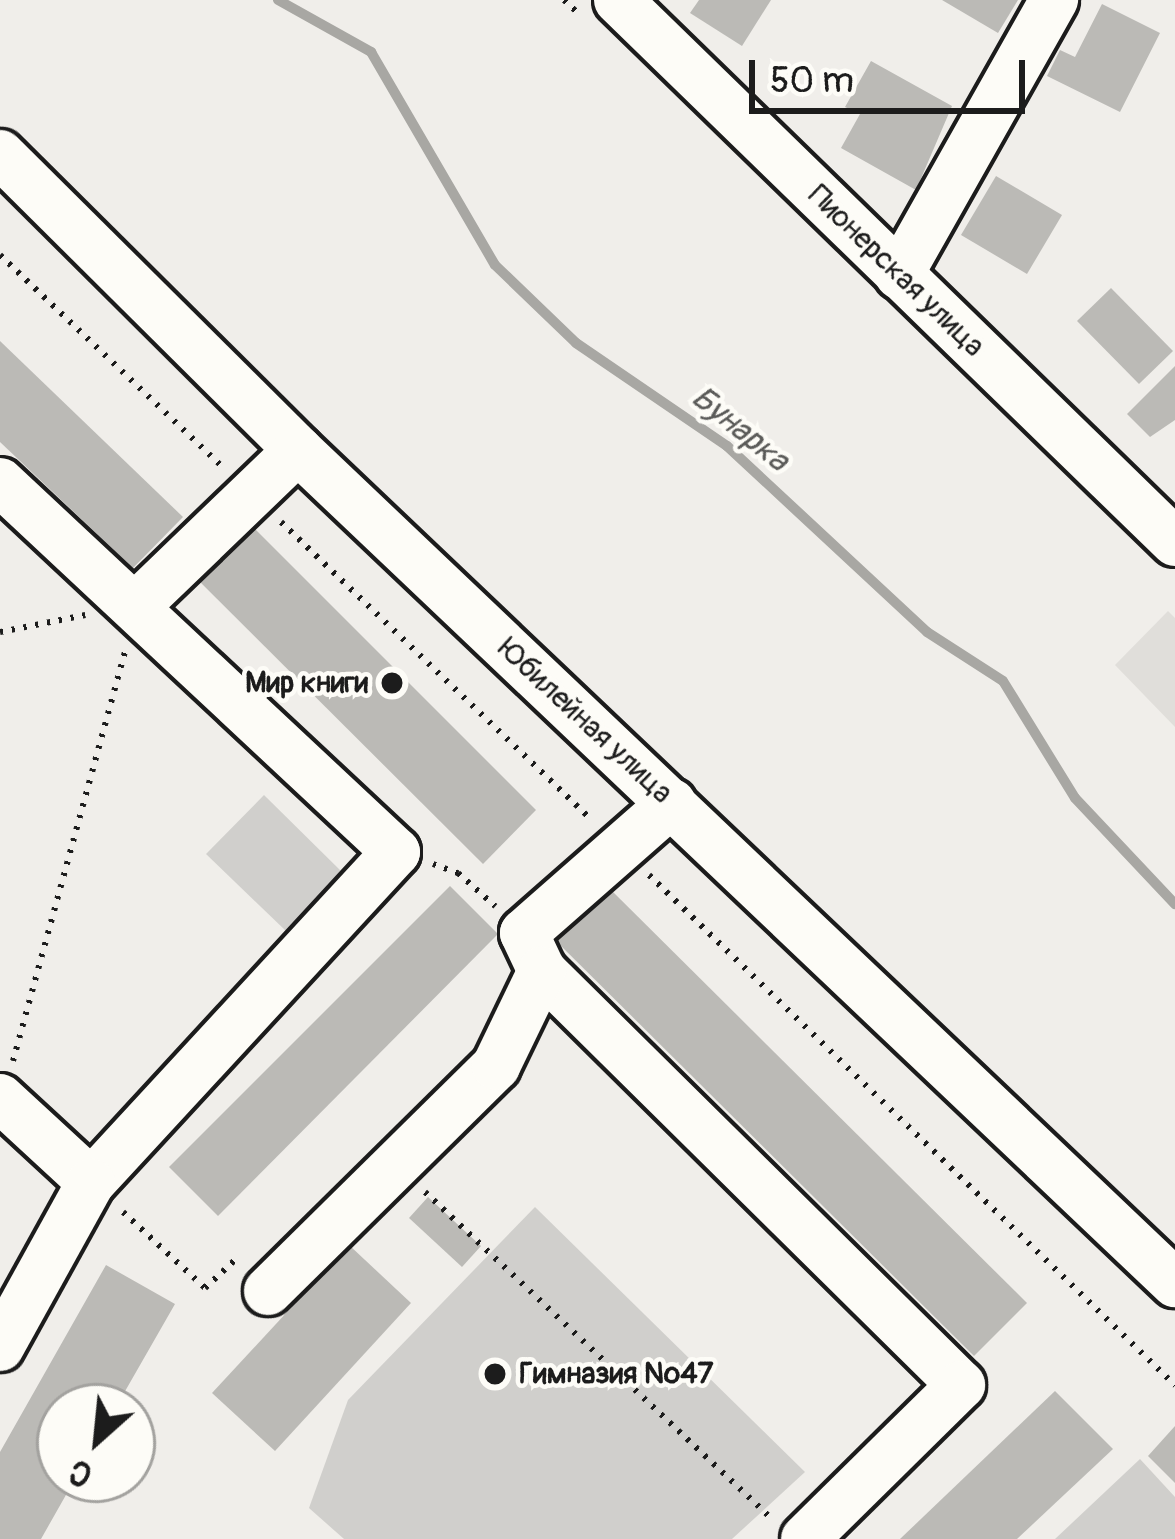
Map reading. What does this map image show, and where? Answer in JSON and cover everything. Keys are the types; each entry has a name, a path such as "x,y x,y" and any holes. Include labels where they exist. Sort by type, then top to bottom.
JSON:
{"street":[{"name":"Пионерская улица","path":"618,0 1175,542"},
{"path":"899,275 1054,0"},
{"name":"Юбилейная улица","path":"0,154 298,450 1175,1283"},
{"path":"137,604 298,450"},
{"path":"0,482 137,604 396,852 91,1182 0,1347"},
{"path":"268,1291 496,1066 533,952 672,803"},
{"path":"533,952 962,1385 795,1535"},
{"path":"1,1101 91,1182"}],"path":[{"path":"0,632 137,604 1,1101"},
{"path":"396,852 458,873 533,952"},
{"path":"394,1166 795,1535"},
{"path":"91,1182 205,1288 253,1244"}],"shaded area":[{"path":"1168,611 1175,618 1175,727 1115,665"},
{"path":"264,795 343,873 286,931 206,854"},
{"name":"Гимназия №47","path":"535,1207 805,1472 732,1539 344,1539 309,1508 348,1400"},
{"path":"1140,1459 1175,1497 1175,1539 1055,1539"}],"building":[{"path":"699,0 771,0 742,46 690,13"},
{"path":"942,0 1018,0 998,33"},
{"path":"1102,4 1160,33 1120,112 1047,76 1060,50 1075,57"},
{"path":"871,61 952,106 916,190 841,148 860,114 845,107"},
{"path":"996,176 1062,215 1027,274 961,235"},
{"path":"1111,288 1173,351 1139,384 1077,321"},
{"path":"0,341 183,517 133,568 0,442"},
{"path":"1175,366 1175,420 1150,437 1127,414"},
{"path":"246,520 536,810 483,864 193,575"},
{"path":"450,886 498,934 218,1216 169,1167"},
{"path":"607,886 1027,1303 974,1356 554,939"},
{"path":"428,1197 481,1246 462,1267 409,1218"},
{"path":"349,1245 411,1303 275,1451 212,1393"},
{"path":"106,1265 175,1304 130,1383 39,1383"},
{"path":"36,1388 36,1503 61,1503 41,1539 0,1539 0,1452"},
{"path":"1055,1391 1113,1449 1017,1539 900,1539"},
{"path":"1175,1426 1175,1483 1148,1456"}],"waterway":[{"name":"Бунарка","path":"278,0 371,52 495,265 576,343 727,446 927,632 1003,681 1075,798 1175,904"}],"place":[{"name":"Мир книги","path":"392,683"},
{"name":"Гимназия №47","path":"495,1374"}]}
